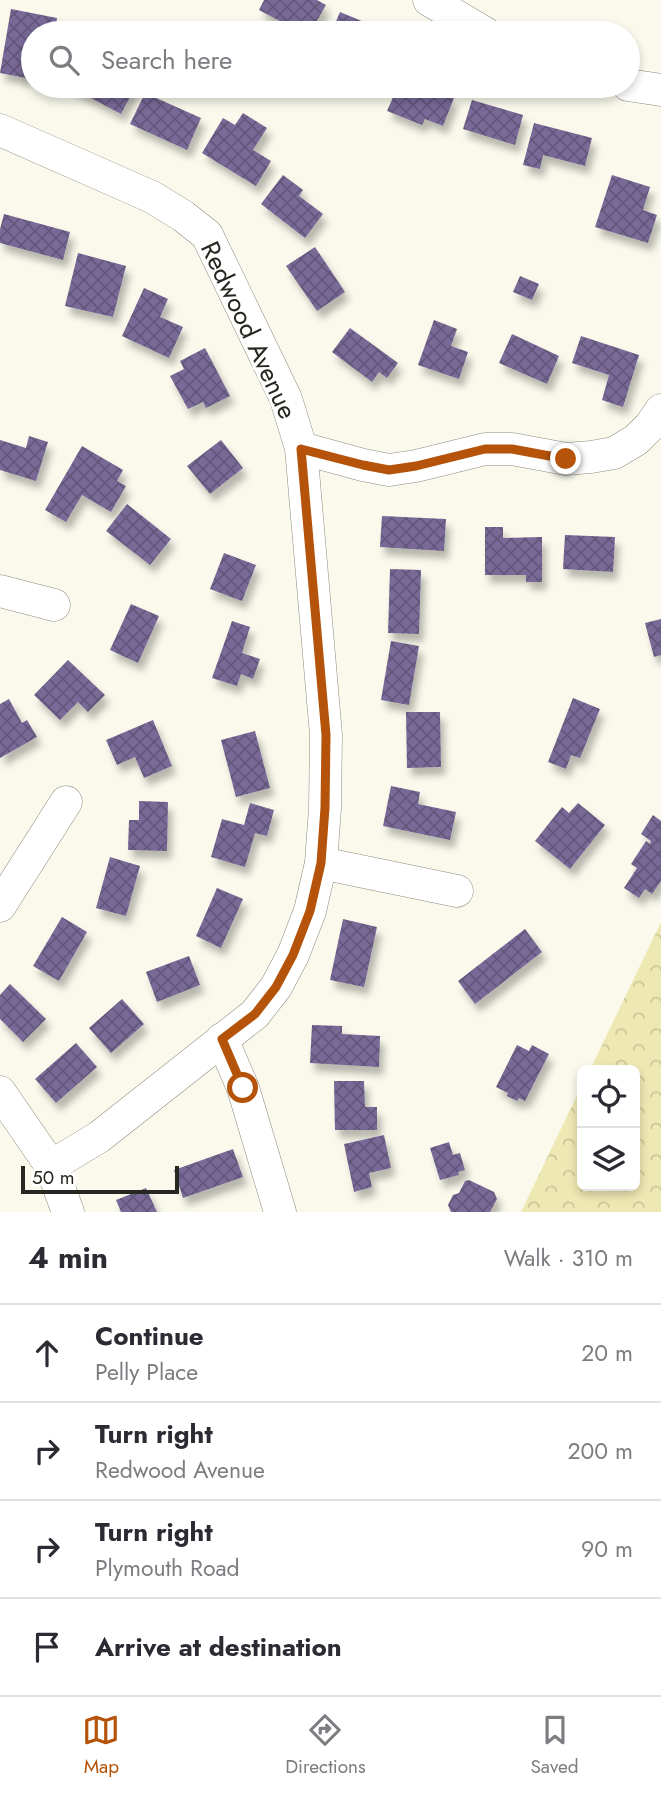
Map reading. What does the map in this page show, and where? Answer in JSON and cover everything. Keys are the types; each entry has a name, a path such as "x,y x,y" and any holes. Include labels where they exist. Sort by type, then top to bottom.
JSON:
{"street":[{"path":"429,0 465,21"},
{"path":"640,87 661,90"},
{"name":"Redwood Avenue","path":"0,130 152,197 207,235 286,399 301,449 326,735 321,863 310,911 293,955 276,987 255,1014 99,1137 51,1166"},
{"path":"301,449 389,470 485,449 512,449 566,459 591,457 614,453 636,440 661,410"},
{"path":"0,591 54,605"},
{"path":"0,906 66,802"},
{"path":"321,863 457,891"},
{"path":"222,1039 243,1088 280,1212"},
{"path":"0,1092 51,1166 68,1212"}],"green space":[{"path":"661,922 661,1212 521,1212 577,1095 577,1191 640,1191 640,1065 592,1065"}],"building":[{"path":"264,0 317,0 326,5 317,21 280,21 259,10"},
{"path":"11,9 57,18 57,21 21,21 21,77 0,73"},
{"path":"340,12 362,21 336,21"},
{"path":"91,98 130,98 121,114"},
{"path":"143,98 156,98 201,118 187,150 130,124"},
{"path":"393,98 454,98 443,126 425,119 422,125 387,111"},
{"path":"472,100 523,115 515,145 463,129"},
{"path":"243,113 267,128 253,150 271,161 256,186 202,153 223,118 235,125"},
{"path":"534,123 592,138 585,166 543,155 540,169 523,165"},
{"path":"283,175 303,190 299,196 323,214 305,238 261,204"},
{"path":"612,175 650,187 643,210 657,215 648,243 595,227"},
{"path":"4,214 70,232 63,260 0,243"},
{"path":"315,247 345,292 317,311 286,266"},
{"path":"78,253 126,266 113,317 65,306"},
{"path":"520,276 539,284 532,300 513,292"},
{"path":"144,288 168,299 160,317 183,327 169,358 122,336"},
{"path":"434,320 457,329 451,346 468,352 459,379 418,365"},
{"path":"350,328 398,363 387,378 379,372 372,382 332,352"},
{"path":"512,334 559,356 547,384 499,363"},
{"path":"581,336 639,355 623,407 602,400 609,375 572,363"},
{"path":"205,348 230,396 206,408 203,402 188,409 170,376 184,369 180,361"},
{"path":"29,436 48,442 36,481 0,470 0,440 26,448"},
{"path":"221,440 243,468 210,494 187,466"},
{"path":"82,446 123,470 117,481 126,486 111,512 82,495 66,522 45,510"},
{"path":"127,504 171,539 150,565 106,531"},
{"path":"382,516 446,519 444,551 380,547"},
{"path":"485,527 503,527 503,538 542,537 542,582 526,582 526,575 485,575"},
{"path":"565,535 615,537 613,572 563,569"},
{"path":"224,553 256,565 242,601 210,589"},
{"path":"390,569 421,570 419,634 388,633"},
{"path":"131,604 159,616 138,663 110,650"},
{"path":"661,619 661,655 654,657 645,623"},
{"path":"232,621 250,627 242,653 260,659 253,679 241,674 237,686 212,678"},
{"path":"391,641 419,646 409,705 381,700"},
{"path":"68,660 105,695 88,712 78,702 60,720 34,695"},
{"path":"573,698 600,709 580,758 571,755 566,769 548,762"},
{"path":"9,699 22,723 27,720 37,737 0,758 0,704"},
{"path":"406,712 440,712 441,767 407,768"},
{"path":"153,720 172,766 144,778 135,757 117,765 106,740"},
{"path":"255,731 270,788 236,797 221,740"},
{"path":"391,786 420,792 418,804 456,812 450,840 383,826"},
{"path":"139,801 168,802 167,851 128,850 129,820 139,820"},
{"path":"250,803 274,810 267,836 255,833 245,867 211,857 222,819 244,825"},
{"path":"578,803 605,825 570,869 535,841 562,807 569,813"},
{"path":"653,815 661,821 661,881 652,894 645,889 639,898 624,888 637,868 631,864 646,841 650,844 651,841 641,834"},
{"path":"110,857 140,866 126,916 96,908"},
{"path":"217,888 243,899 221,948 196,936"},
{"path":"62,917 87,932 59,981 33,966"},
{"path":"343,919 377,927 364,987 330,980"},
{"path":"525,929 542,952 475,1004 458,981"},
{"path":"189,956 200,985 157,1002 146,972"},
{"path":"10,984 46,1019 23,1042 0,1019 0,995"},
{"path":"122,999 144,1024 111,1053 89,1028"},
{"path":"312,1025 342,1026 342,1034 380,1036 379,1067 310,1063"},
{"path":"76,1043 97,1067 56,1103 35,1079"},
{"path":"517,1045 529,1051 532,1045 549,1054 525,1101 519,1098 517,1101 496,1087"},
{"path":"334,1081 364,1081 365,1107 377,1107 377,1130 335,1130"},
{"path":"384,1135 391,1168 369,1173 372,1187 354,1192 344,1144"},
{"path":"449,1142 453,1155 460,1153 465,1170 458,1172 459,1175 440,1180 430,1148"},
{"path":"233,1149 243,1177 183,1198 174,1170"},
{"path":"469,1180 494,1192 497,1199 490,1212 451,1212 448,1205 453,1195 459,1193 465,1181"},
{"path":"146,1188 157,1212 121,1212 116,1200"}],"route":[{"path":"243,1088 222,1039 255,1014 276,987 293,955 310,911 321,863 326,735 301,449 389,470 485,449 512,449 566,459"}]}
